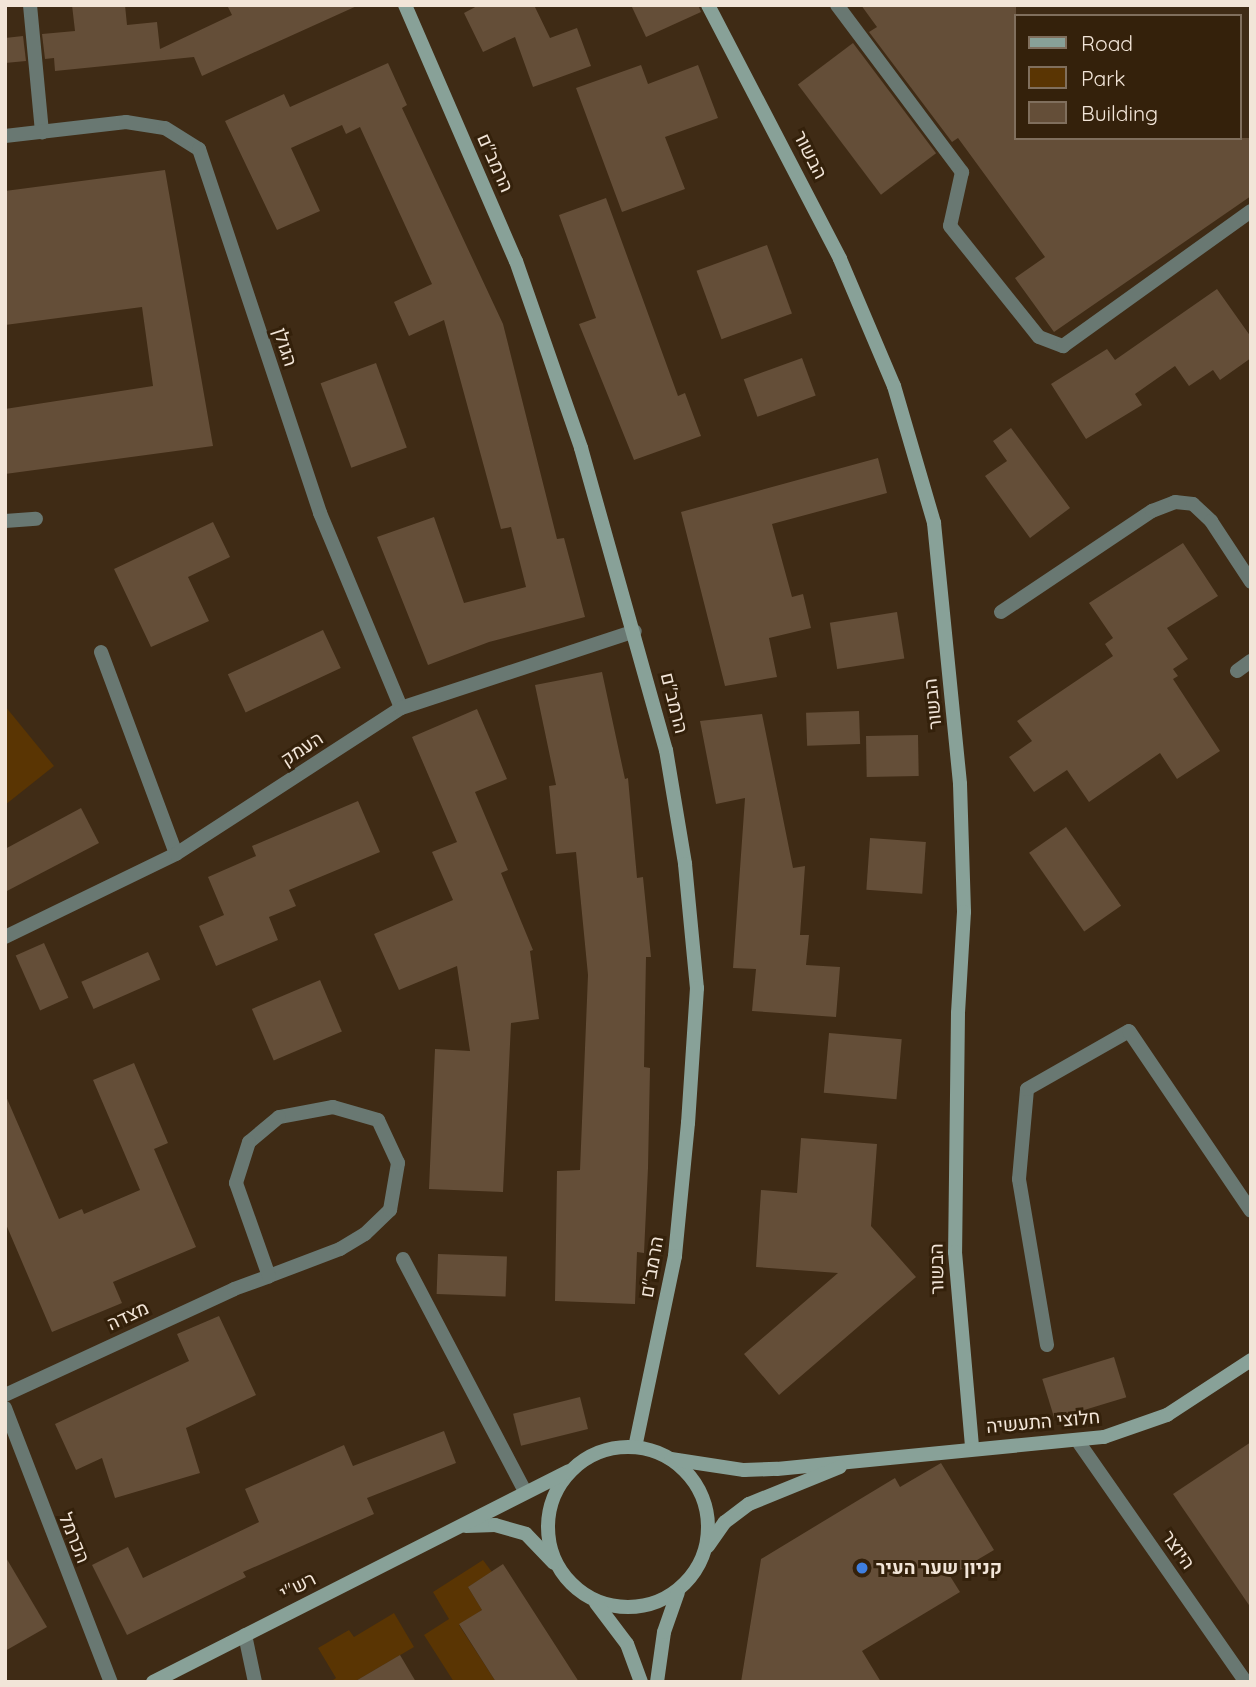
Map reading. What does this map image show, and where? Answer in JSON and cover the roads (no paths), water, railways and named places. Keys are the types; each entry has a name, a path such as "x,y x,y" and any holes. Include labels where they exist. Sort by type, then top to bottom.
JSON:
{"street":[{"path":"30,5 42,132"},
{"name":"הרמב\"ם","path":"405,5 516,261 581,448 635,631 666,750 685,864 697,988 675,1256 635,1447"},
{"name":"הבשור","path":"708,5 840,259 894,386 934,523 960,785 964,912 958,1013 955,1252 972,1447"},
{"path":"837,5 962,172 950,226 1039,337 1063,345 1251,211"},
{"name":"הגולן","path":"5,136 126,122 165,128 199,149 320,513 401,708"},
{"path":"1001,612 1152,511 1175,502 1193,504 1211,521 1251,582"},
{"path":"5,521 36,519"},
{"name":"העמק","path":"5,937 176,854 401,708 635,631"},
{"path":"101,652 176,854"},
{"path":"1237,671 1251,661"},
{"path":"1048,1345 1019,1180 1027,1089 1129,1031 1251,1211"},
{"path":"333,1107 378,1120 398,1163 390,1210 340,1249 269,1276 236,1183 249,1142 279,1117 333,1107"},
{"path":"403,1259 525,1491"},
{"name":"מצדה","path":"5,1395 269,1276"},
{"name":"חלוצי התעשיה","path":"671,1459 744,1470 1104,1437 1167,1415 1251,1360"},
{"name":"הכרמל","path":"5,1408 111,1682"},
{"name":"היוצר","path":"1077,1440 1247,1682"},
{"path":"592,1599 609,1606 646,1606 679,1590 696,1572 706,1549 709,1529 700,1489 671,1459 635,1447 611,1448 570,1471 555,1492 548,1517 549,1542 558,1567 592,1599 627,1644 642,1682"},
{"name":"חלוצי התעשיה","path":"706,1549 725,1522 749,1504 861,1459"},
{"name":"רש\"י","path":"153,1682 525,1491 570,1471"},
{"name":"רש\"י","path":"461,1526 495,1525 526,1534 558,1567"},
{"path":"657,1682 664,1632 679,1590"},
{"path":"245,1635 255,1682"}],"place":[{"name":"קניון שער העיר","path":"862,1568"}]}
